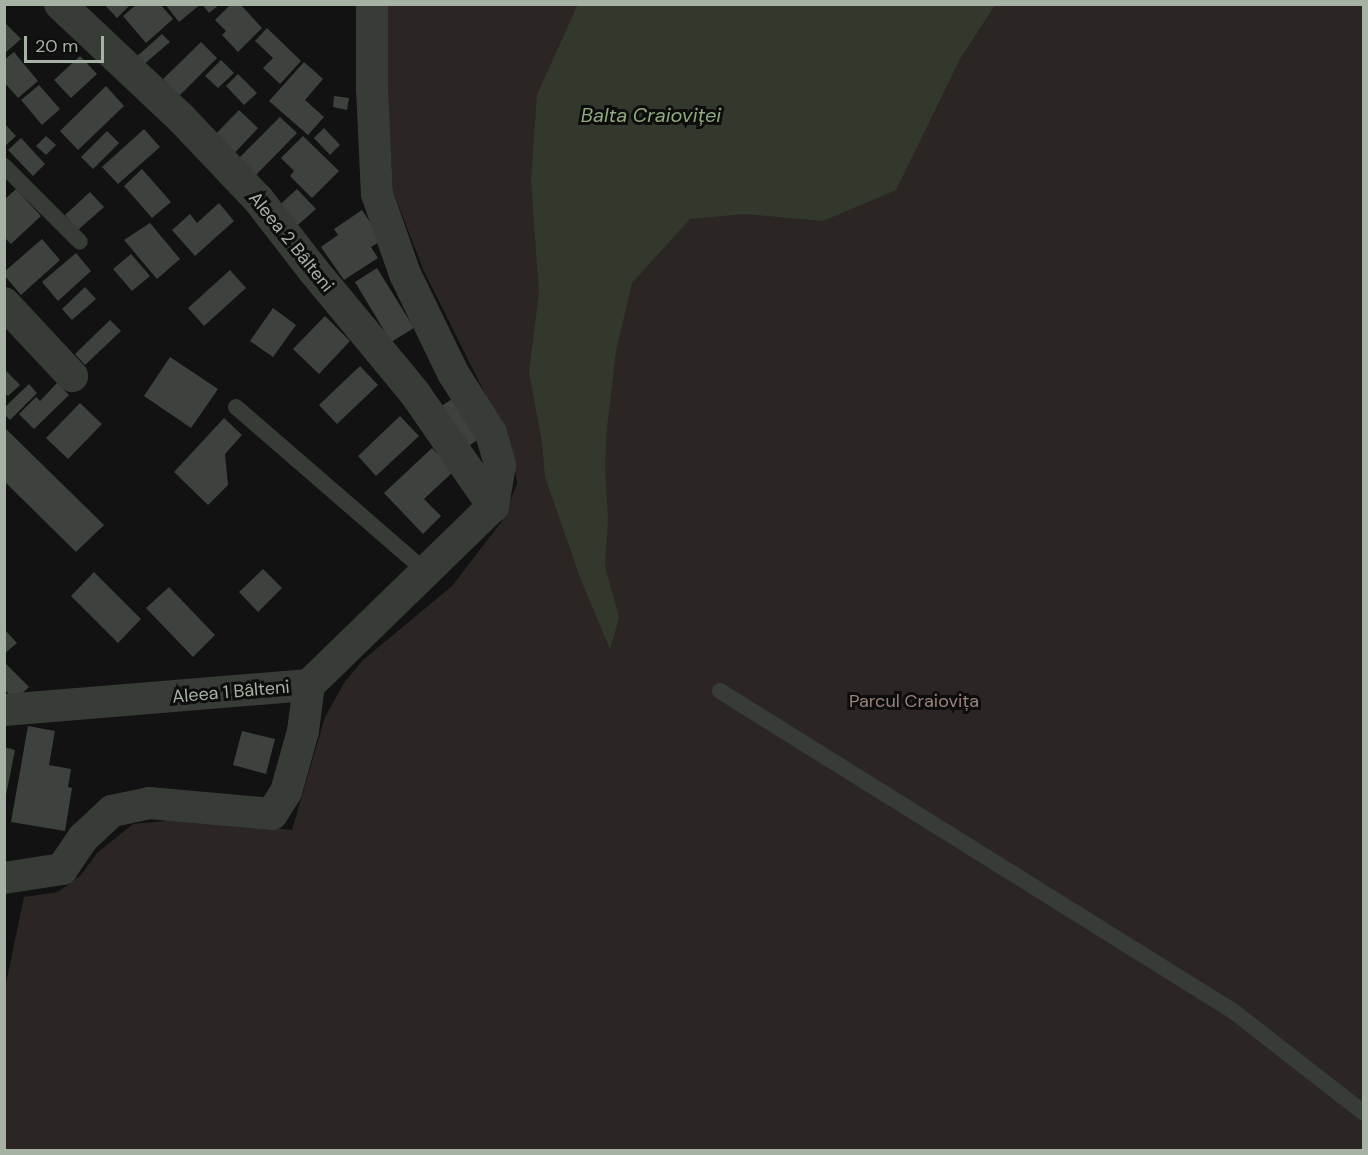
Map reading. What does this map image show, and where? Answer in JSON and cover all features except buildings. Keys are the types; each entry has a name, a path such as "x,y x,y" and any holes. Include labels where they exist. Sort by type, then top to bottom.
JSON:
{"street":[{"name":"Aleea 2 Bâlteni","path":"60,4 181,118 258,199 313,270 414,392 493,506"},
{"path":"372,4 372,89 377,194 405,274 453,373 491,433 500,465 493,506"},
{"path":"4,303 72,376"},
{"name":"Aleea 1 Bâlteni","path":"4,710 309,685 493,506"},
{"path":"4,878 62,870 83,838 112,811 149,803 272,814 286,792 300,741 309,685"}],"lane":[{"path":"4,166 80,242"},
{"path":"236,407 425,571"},
{"path":"720,691 1233,1011 1364,1113"}],"green space":[{"name":"Parcul Craiovița","path":"387,5 1363,5 1363,1150 5,1150 5,988 24,897 58,892 81,875 97,853 133,824 186,819 292,830 325,717 344,683 363,660 452,586 502,521 517,484 512,448 423,269 393,191 387,89"}],"water":[{"name":"Balta Craioviței","path":"578,4 995,5 960,59 896,190 823,221 744,214 690,219 632,283 616,351 607,428 605,465 608,519 605,566 619,618 610,649 581,580 545,477 542,442 529,372 539,293 531,180 537,95"}]}
